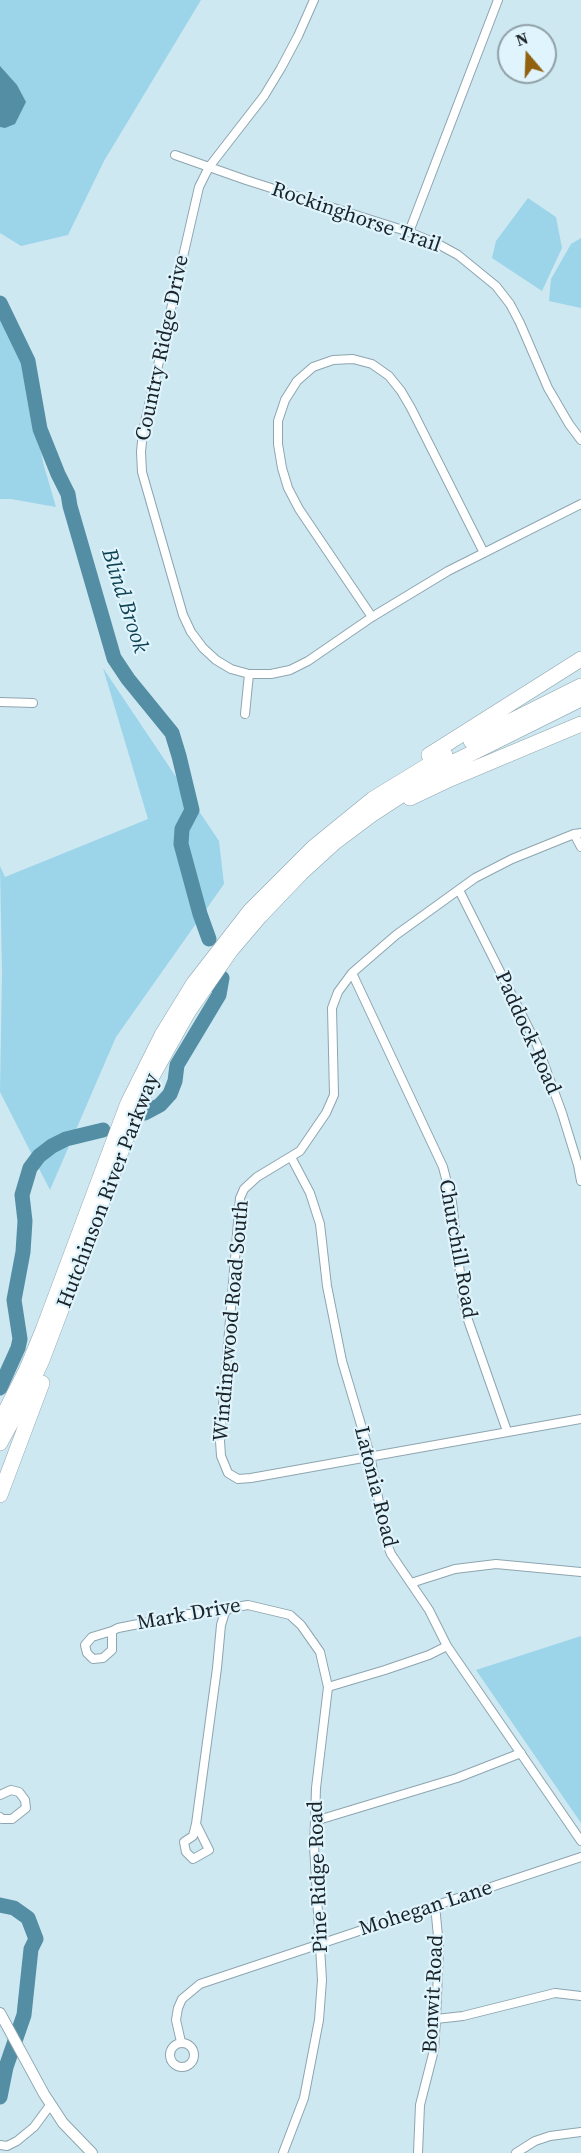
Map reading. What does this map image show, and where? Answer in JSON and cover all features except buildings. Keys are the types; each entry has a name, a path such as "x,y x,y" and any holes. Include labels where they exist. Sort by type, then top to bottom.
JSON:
{"highway":[{"path":"337,827 396,776 581,659"},
{"name":"Hutchinson River Parkway","path":"2,1417 26,1371 123,1117 162,1035 202,971 240,922 281,878 337,827 386,791 424,766 581,686"},
{"name":"Hutchinson River Parkway","path":"0,1443 42,1360 133,1119 151,1078 200,993 231,950 270,904 301,873 359,824 421,781 473,752 581,699"},
{"path":"301,873 375,819 412,797 581,724"},
{"path":"0,1495 67,1315 82,1256"}],"street":[{"name":"Country Ridge Drive","path":"314,0 298,36 264,96 208,167 199,187 192,209 143,431 142,472 183,615 191,632 202,648 231,669 249,674 271,674 290,670 308,661 372,617 448,571 581,504"},
{"path":"409,232 498,0"},
{"name":"Rockinghorse Trail","path":"175,155 409,232 458,255 496,286 510,304 548,388 581,440"},
{"path":"372,617 299,509 288,488 282,468 278,444 278,422 285,400 297,381 313,367 333,360 353,359 372,364 389,376 402,391 484,553"},
{"path":"245,714 249,674"},
{"path":"0,702 33,703"},
{"path":"291,1157 300,1151 326,1113 334,1095 332,1008 338,992 352,973 396,935 475,878 577,833 581,847"},
{"name":"Paddock Road","path":"459,890 537,1045 580,1164 581,1181"},
{"name":"Churchill Road","path":"352,973 443,1167 452,1202 463,1300 507,1431"},
{"name":"Latonia Road","path":"291,1157 310,1193 320,1224 327,1286 342,1361 370,1455 387,1544 398,1567 429,1610 447,1646 581,1841"},
{"name":"Windingwood Road South","path":"291,1157 257,1177 244,1189 240,1198 220,1441 222,1462 228,1473 238,1479 581,1419"},
{"path":"411,1583 455,1569 496,1564 581,1572"},
{"name":"Mark Drive","path":"112,1631 189,1614 225,1612 230,1608 248,1605 290,1615 301,1625 320,1652 328,1687"},
{"path":"196,1824 218,1668 221,1624 225,1612"},
{"path":"328,1687 418,1659 447,1646"},
{"name":"Pine Ridge Road","path":"283,2153 304,2098 319,2020 322,1980 321,1944 314,1846 316,1788 328,1687"},
{"path":"315,1821 458,1778 522,1753"},
{"path":"0,1795 11,1790 19,1792 25,1800 26,1808 12,1819 1,1820"},
{"name":"Mohegan Lane","path":"181,2042 176,2020 182,2000 200,1984 581,1857"},
{"name":"Bonwit Road","path":"418,2153 420,2105 434,2050 439,1947 435,1905"},
{"path":"436,2019 463,2016 555,1993 581,1996"},
{"path":"0,2013 63,2123 92,2153"},
{"path":"4,2153 0,2147 17,2141 34,2127 51,2104"},
{"path":"516,2153 535,2141 550,2136 581,2132"}],"shaded area":[{"path":"0,0 201,0 104,161 68,235 21,246 0,233"},
{"path":"0,66 17,85 26,102 15,124 5,128 0,127"},
{"path":"528,198 556,217 562,248 542,291 492,258 496,241"},
{"path":"581,238 581,308 549,301 551,279 571,244"},
{"path":"0,319 24,365 28,395 44,466 56,507 0,499"},
{"path":"103,668 219,841 224,884 116,1037 50,1190 0,1092 2,973 0,866 5,877 148,819"},
{"path":"581,1636 581,1823 476,1670"}],"waterway":[{"name":"Blind Brook","path":"0,303 28,361 40,429 68,494 114,658 172,733 192,810 182,829 181,844 209,939"},
{"name":"Blind Brook","path":"145,1113 160,1105 170,1094 175,1081 177,1065 219,995 222,978"},
{"name":"Blind Brook","path":"0,1388 20,1339 14,1300 23,1252 25,1221 22,1195 30,1168 39,1156 52,1146 66,1139 103,1130"},
{"name":"Blind Brook","path":"0,1905 14,1908 28,1918 36,1939 31,1949 24,2015 6,2067 0,2097"}]}
